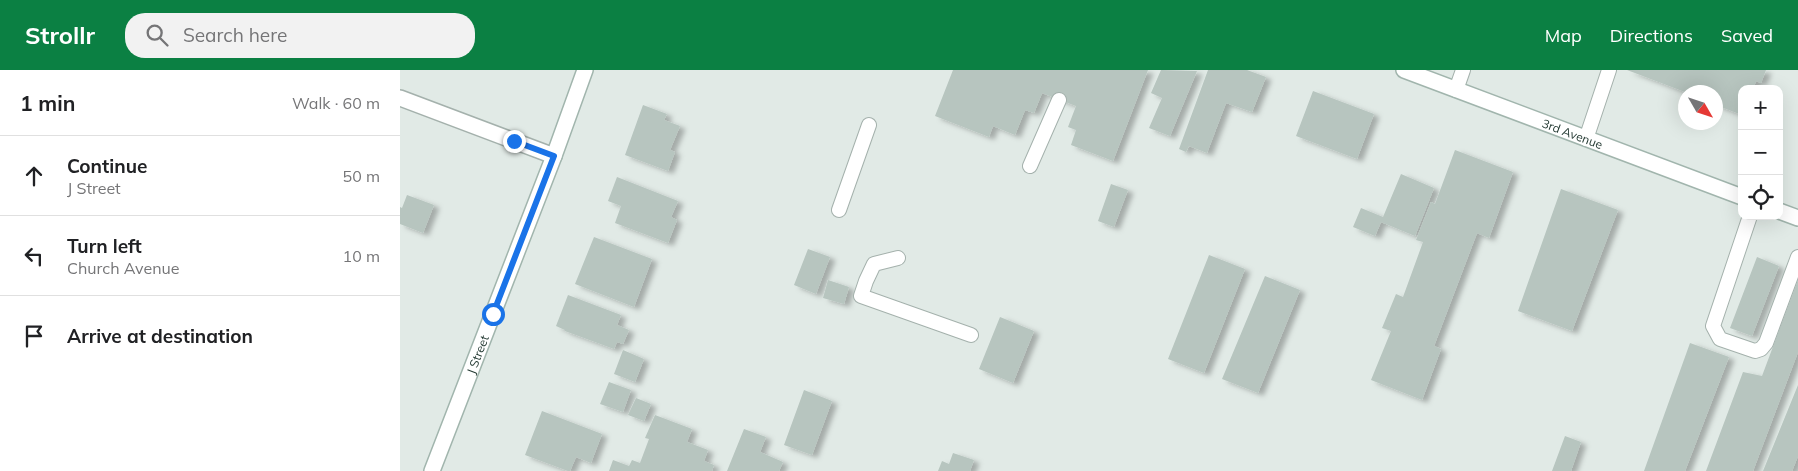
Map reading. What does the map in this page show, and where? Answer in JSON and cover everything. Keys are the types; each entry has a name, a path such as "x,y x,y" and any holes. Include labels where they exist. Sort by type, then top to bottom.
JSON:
{"street":[{"name":"J Street","path":"432,471 554,156 585,70"},
{"name":"3rd Avenue","path":"1404,70 1738,196"},
{"path":"400,98 554,156"},
{"path":"1783,212 1798,218"}],"lane":[{"path":"1456,90 1463,70"},
{"path":"1586,139 1609,70"},
{"path":"1030,166 1059,100"},
{"path":"839,210 869,125"},
{"path":"1749,220 1713,326 1720,339 1755,351 1761,349 1766,343 1798,257"},
{"path":"898,258 874,264 866,281 862,296 971,335"}],"building":[{"path":"953,70 1148,70 1113,161 1071,145 1076,130 1068,127 1076,106 1042,93 1034,113 1025,110 1015,135 993,126 989,137 935,116"},
{"path":"1161,70 1197,71 1170,136 1149,128 1162,98 1151,93"},
{"path":"1208,70 1247,70 1266,77 1252,112 1226,103 1207,153 1189,146 1186,152 1179,149"},
{"path":"1627,70 1766,70 1761,83 1756,81 1754,85 1738,85 1738,113 1723,108 1723,85 1678,85 1678,89"},
{"path":"1313,91 1374,114 1357,159 1296,136"},
{"path":"643,105 667,114 664,120 680,126 670,150 675,152 668,171 625,155"},
{"path":"1455,150 1513,172 1489,238 1477,233 1434,346 1441,349 1422,400 1371,380 1391,331 1382,328 1396,294 1403,297 1423,242 1416,240 1431,202 1435,204"},
{"path":"1401,174 1434,188 1415,236 1381,222 1375,236 1353,227 1361,208 1383,217"},
{"path":"617,177 678,201 671,217 677,220 668,243 615,223 621,206 608,201"},
{"path":"1111,184 1128,190 1114,227 1098,221"},
{"path":"1561,189 1618,210 1572,331 1518,311"},
{"path":"407,195 434,205 423,233 400,224 400,207 402,208"},
{"path":"594,237 652,259 634,307 575,284"},
{"path":"808,249 830,257 816,294 794,285"},
{"path":"1209,255 1245,269 1204,373 1168,359"},
{"path":"1757,257 1779,266 1752,336 1730,328"},
{"path":"1265,276 1300,290 1258,393 1222,379"},
{"path":"828,280 849,287 844,304 823,298"},
{"path":"1798,280 1798,352 1753,471 1706,471 1743,372 1762,376"},
{"path":"568,295 621,315 617,325 629,330 623,344 617,342 614,349 556,326"},
{"path":"1000,317 1034,331 1013,383 979,369"},
{"path":"1690,343 1729,357 1685,471 1644,471"},
{"path":"623,350 644,359 635,382 614,374"},
{"path":"609,382 631,390 623,412 600,404"},
{"path":"1798,385 1798,456 1792,471 1763,471"},
{"path":"804,390 832,401 812,455 784,445"},
{"path":"636,398 651,404 644,421 628,415"},
{"path":"542,411 602,434 591,463 576,457 570,471 568,471 525,455"},
{"path":"655,415 692,429 687,442 708,450 704,461 714,465 712,471 609,471 613,460 629,466 632,460 640,463 649,439 645,438"},
{"path":"744,429 766,437 760,452 783,462 779,471 727,471"},
{"path":"1565,436 1581,442 1571,471 1552,471"},
{"path":"953,453 974,460 970,471 938,471 942,461 949,464"}],"route":[{"path":"493,314 554,156 514,141"}]}
